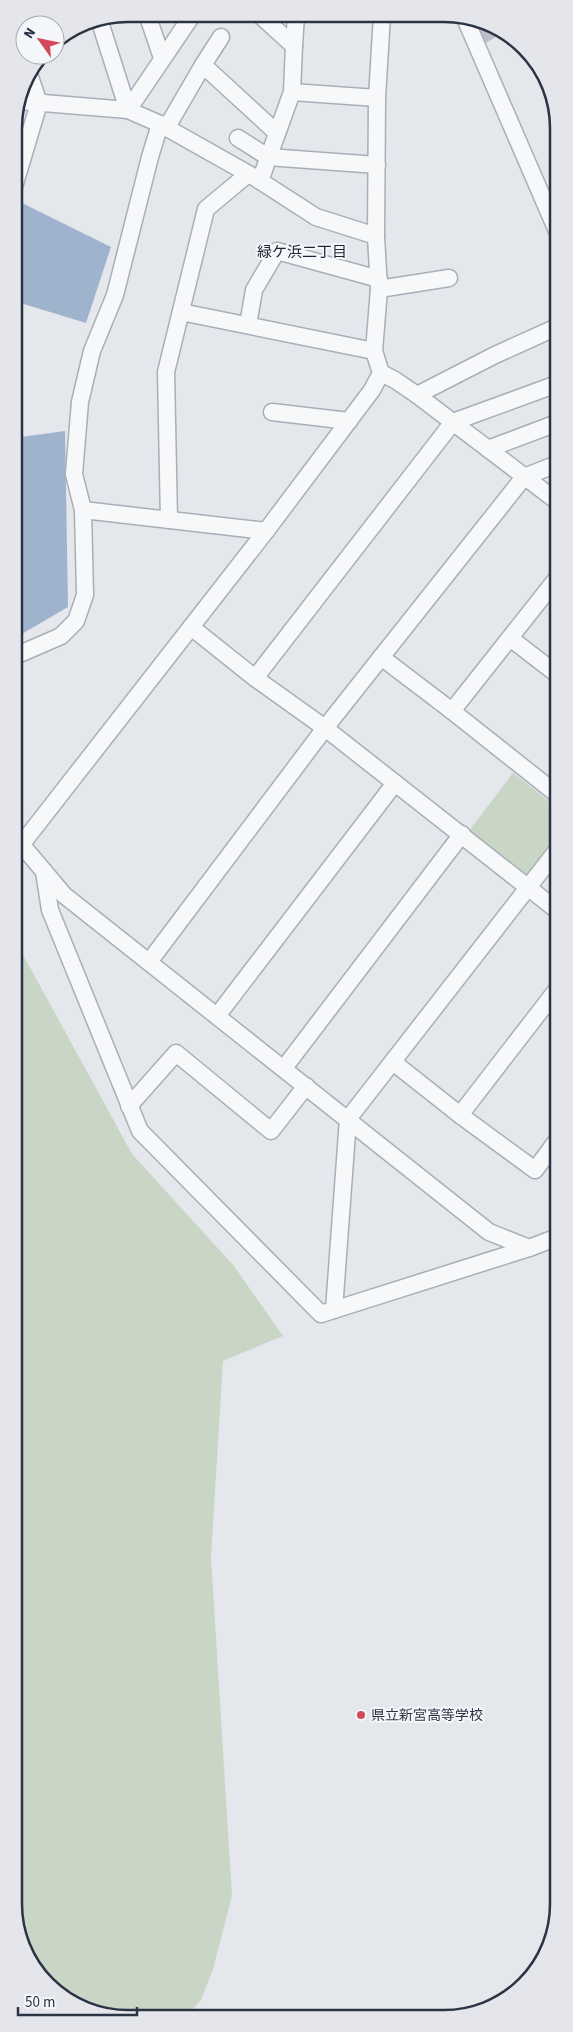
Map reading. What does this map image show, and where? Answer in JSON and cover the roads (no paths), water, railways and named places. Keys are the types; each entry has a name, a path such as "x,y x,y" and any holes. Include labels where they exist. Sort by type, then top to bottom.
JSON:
{"street":[{"path":"169,520 166,372 206,210 254,177 268,157 292,92 296,22"},
{"path":"23,835 266,531 372,390 381,374 374,351 379,284 376,236 377,98 382,22"},
{"path":"151,23 162,58"},
{"path":"128,110 187,23"},
{"path":"268,23 294,46"},
{"path":"468,25 550,214"},
{"path":"101,26 128,110"},
{"path":"23,652 61,636 76,620 85,595 82,510 74,474 80,402 92,351 115,295 150,157 163,126 220,37"},
{"path":"203,64 277,134"},
{"path":"23,157 39,103 32,84"},
{"path":"292,92 377,98"},
{"path":"26,102 128,110 163,126 254,177 316,217 376,236"},
{"path":"238,138 268,157 377,165"},
{"path":"248,325 254,290 277,250 379,284 449,278"},
{"path":"181,312 374,351"},
{"path":"417,395 495,355 550,330"},
{"path":"381,374 395,380 417,395 550,496"},
{"path":"255,678 453,422 550,387"},
{"path":"272,412 349,421"},
{"path":"488,448 550,426"},
{"path":"149,962 326,728 524,477 550,467"},
{"path":"82,510 266,531"},
{"path":"452,711 550,587"},
{"path":"191,627 255,678 326,728 550,905"},
{"path":"510,638 550,669"},
{"path":"381,657 550,789"},
{"path":"218,1016 395,783"},
{"path":"284,1068 462,834"},
{"path":"23,846 64,894 488,1232 529,1248"},
{"path":"334,1310 348,1119 550,859"},
{"path":"44,872 50,910 140,1131 321,1314 550,1241"},
{"path":"460,1115 550,998"},
{"path":"129,1106 176,1053 271,1131 306,1086"},
{"path":"393,1062 460,1115 535,1170 550,1150"}],"water":[{"path":"23,203 111,247 86,323 23,304"},
{"path":"65,431 68,607 23,633 23,437"}],"place":[{"name":"県立新宮高等学校","path":"361,1715"}],"district":[{"name":"緑ケ浜二丁目","path":"302,252"}]}
